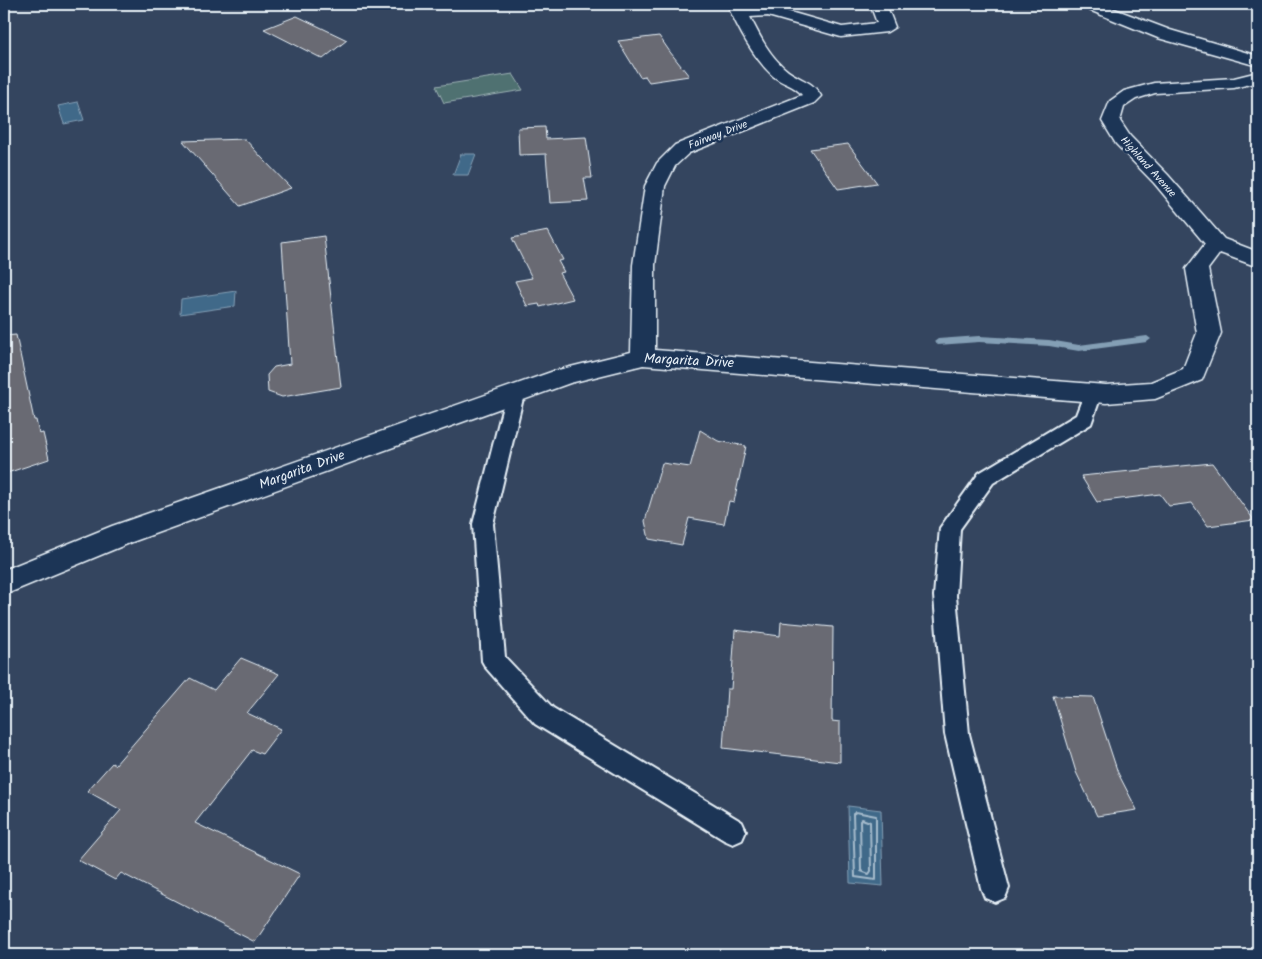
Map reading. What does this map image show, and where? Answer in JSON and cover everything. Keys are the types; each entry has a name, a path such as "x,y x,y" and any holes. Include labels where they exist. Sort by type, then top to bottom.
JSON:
{"street":[{"path":"738,9 769,11 841,32 887,27 878,4"},
{"path":"1088,4 1164,34 1258,61"},
{"name":"Fairway Drive","path":"643,357 644,265 655,186 667,163 682,149 812,96 807,88 782,75 759,51 738,9"},
{"name":"Highland Avenue","path":"1216,244 1161,180 1123,140 1110,121 1116,105 1130,95 1154,88 1234,83 1258,77"},
{"path":"1216,244 1258,260"},
{"name":"Margarita Drive","path":"4,583 122,534 563,377 643,357 1106,394 1155,390 1193,374 1209,333 1197,269 1216,244"}],"lane":[{"path":"995,888 957,734 944,596 950,528 986,478 1084,418 1093,393"},
{"path":"515,394 482,524 494,661 544,716 733,830"}],"green space":[{"path":"513,74 523,90 444,103 436,86"}],"water":[{"path":"78,102 84,120 64,124 58,106"},
{"path":"461,154 476,154 468,175 453,175"},
{"path":"236,291 235,306 180,314 181,299"},
{"path":"848,806 881,810 883,886 850,883"}],"building":[{"path":"297,16 347,40 323,59 264,29"},
{"path":"659,36 689,76 649,82 645,76 640,77 618,41"},
{"path":"545,127 546,139 586,137 592,178 584,178 588,201 550,203 546,154 519,155 518,128"},
{"path":"245,139 291,188 240,206 183,141"},
{"path":"848,144 877,183 838,189 810,149"},
{"path":"548,231 563,260 558,261 564,272 559,273 573,299 540,307 539,304 527,306 515,281 532,278 512,238"},
{"path":"324,236 341,387 282,397 268,392 267,375 274,367 290,364 282,242"},
{"path":"16,335 34,420 36,420 39,434 43,433 49,459 4,474 4,336"},
{"path":"700,430 718,441 746,446 734,502 729,501 724,524 689,518 682,545 649,539 645,521 662,463 690,467"},
{"path":"1212,463 1254,520 1208,526 1192,503 1169,506 1160,494 1097,502 1081,476"},
{"path":"781,622 833,627 832,721 840,722 840,762 723,748 727,689 731,689 735,630 780,636"},
{"path":"241,658 279,674 247,713 281,729 262,754 252,750 195,823 300,874 255,942 121,873 115,880 78,860 121,810 87,791 112,763 115,765 190,678 214,690"},
{"path":"1053,696 1093,697 1118,773 1137,810 1097,816 1076,772"}],"waterway":[{"path":"938,342 979,339 1049,343 1079,348 1147,339"}]}
